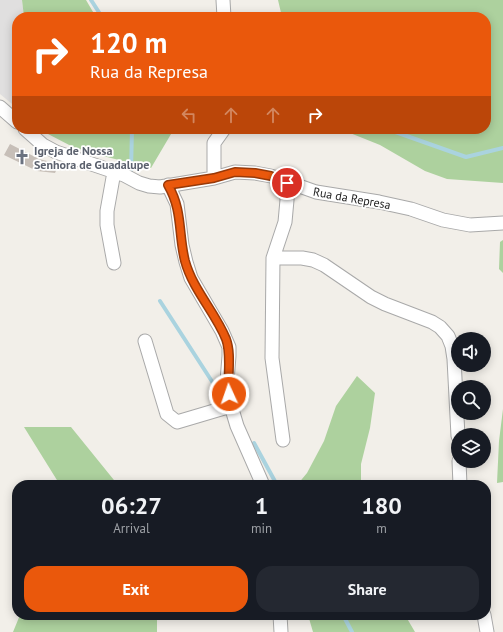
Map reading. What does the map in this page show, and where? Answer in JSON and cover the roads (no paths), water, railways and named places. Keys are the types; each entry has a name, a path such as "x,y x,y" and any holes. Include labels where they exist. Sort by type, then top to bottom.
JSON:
{"street":[{"path":"223,0 224,12"},
{"path":"0,106 12,117"},
{"name":"Rua da Represa","path":"31,134 43,145 56,152 150,186 160,187 214,178 235,172 255,173 271,176 287,183 316,192 379,202 411,209 443,220 470,225 503,223"},
{"path":"214,178 214,143 220,134"},
{"path":"114,172 107,211 107,225 114,263"},
{"path":"283,440 272,358 273,258 285,222 287,183"},
{"path":"168,185 177,204 182,245 191,278 222,331 228,347 229,356 227,381 231,406 237,426 261,480"},
{"path":"273,258 302,258 313,260 371,297 432,322 440,327 448,336 452,346 457,428"},
{"path":"145,341 167,414 177,422 231,406"},
{"path":"459,468 460,480"},
{"path":"280,620 281,632"},
{"path":"485,620 488,632"}],"waterway":[{"path":"91,0 99,12"},
{"path":"131,171 132,134"},
{"path":"401,134 466,157 503,148"},
{"path":"160,301 224,400"},
{"path":"254,443 274,480"},
{"path":"346,620 352,632"}],"place":[{"name":"Igreja de Nossa Senhora de Guadalupe","path":"22,157"}]}
